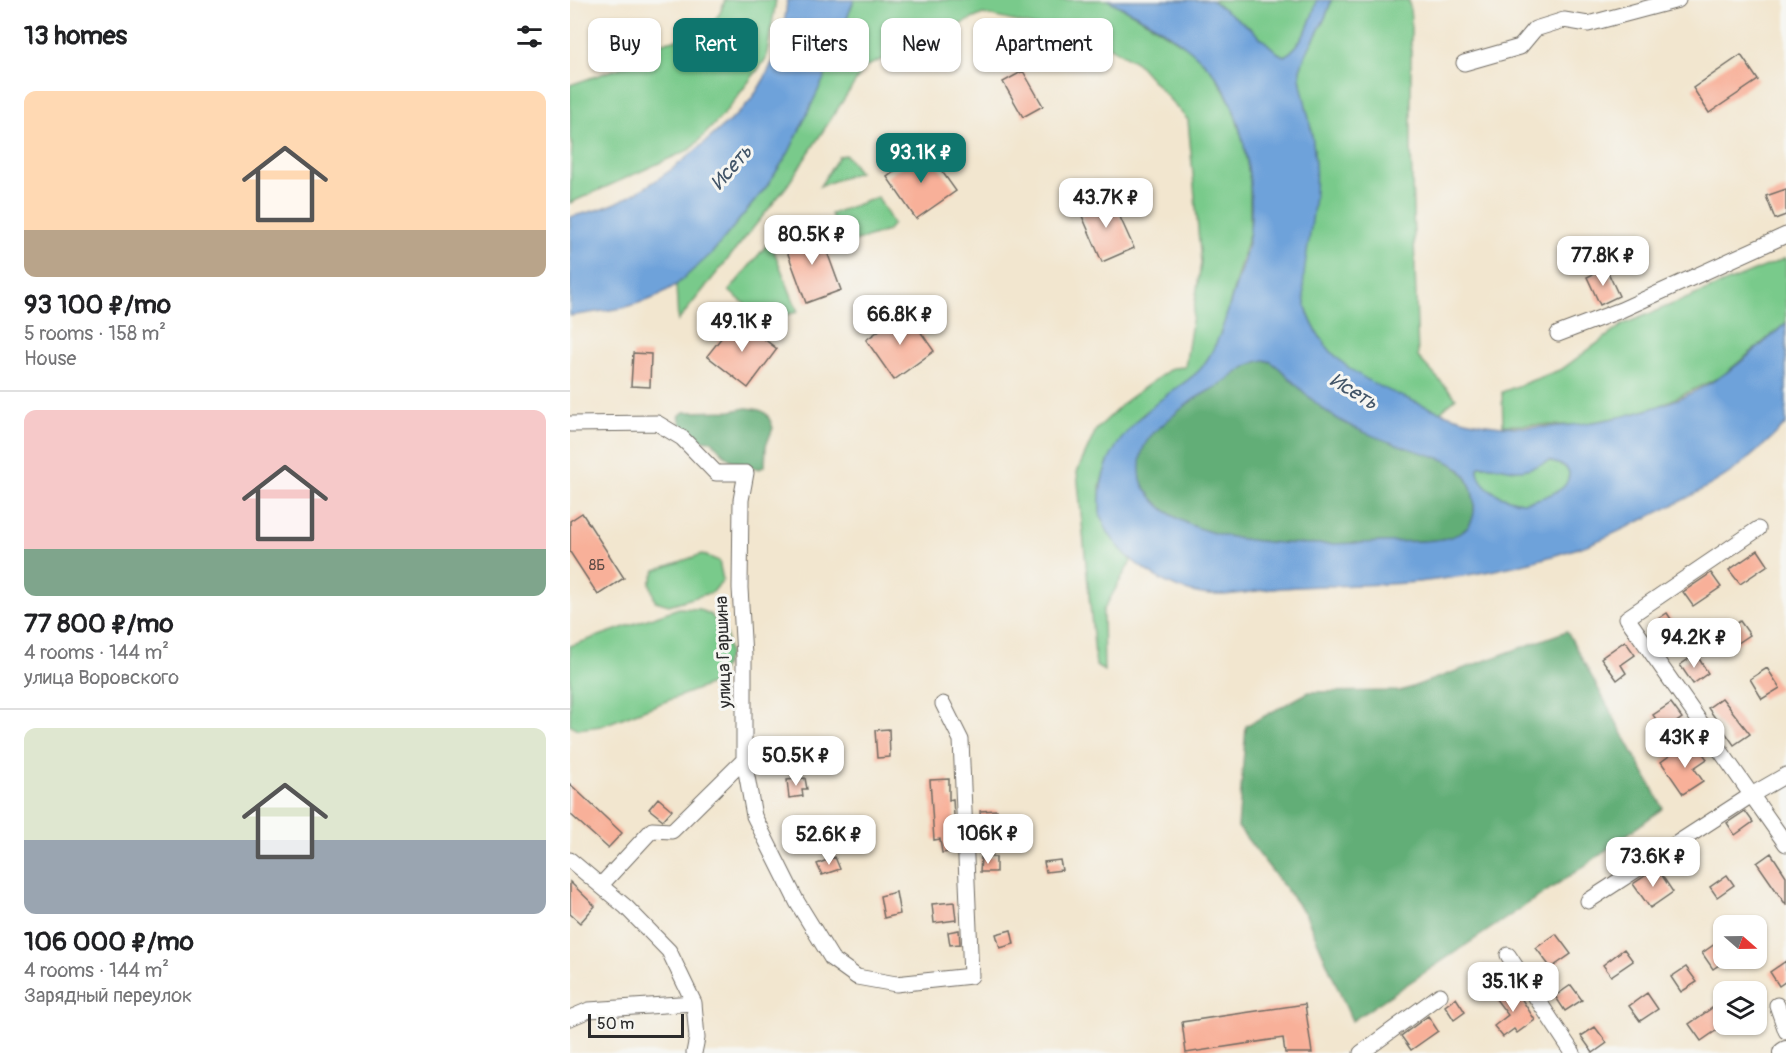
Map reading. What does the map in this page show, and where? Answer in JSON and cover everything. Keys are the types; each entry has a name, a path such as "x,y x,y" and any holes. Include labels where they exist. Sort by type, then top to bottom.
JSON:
{"street":[{"path":"1464,63 1520,47 1535,28 1564,20 1588,24 1678,0"},
{"path":"1558,334 1621,310 1786,235"},
{"name":"улица Гаршина","path":"570,424 657,423 682,438 716,473 746,473 741,501 740,566 744,760 754,816 796,902 832,959 857,977 896,984 971,976 962,740 943,704"},
{"path":"1758,529 1627,618 1786,844"},
{"path":"601,885 652,830 672,831 744,760"},
{"path":"1588,901 1786,775"},
{"path":"570,860 626,907 669,951 694,1003 697,1038 694,1053"},
{"path":"1508,955 1573,1053"},
{"path":"1361,1053 1440,994"},
{"path":"570,1018 589,1010 694,1003"},
{"path":"1777,1005 1786,1031"}],"green space":[{"path":"725,0 776,0 773,18 770,18 766,59 758,69 758,18 716,18"},
{"path":"854,0 1108,0 1190,49 1213,72 1232,105 1244,145 1250,182 1250,230 1222,331 1211,354 1200,371 1142,415 1108,461 1100,485 1100,512 1110,535 1131,561 1103,611 1104,671 1096,666 1077,472 1096,430 1128,399 1172,368 1185,367 1201,263 1188,120 1137,63 1113,49 1113,18 1000,18 983,14 961,24 961,18 881,18 881,60 869,65 869,18 847,18"},
{"path":"1211,0 1317,0 1301,39 1291,52 1284,56"},
{"path":"1331,0 1409,0 1418,357 1456,398 1440,412 1379,388 1349,369 1328,348 1306,308 1303,279 1315,192 1315,172 1312,134 1300,70 1325,18"},
{"path":"673,40 673,72 756,72 724,114 691,149 570,203 572,141 570,137 570,85 608,72 661,72 661,43"},
{"path":"826,72 862,72 787,186 678,321 676,285 712,253 767,186 789,152"},
{"path":"846,155 859,172 820,186 839,156"},
{"path":"878,197 893,224 887,231 842,246 831,214"},
{"path":"770,241 798,312 765,320 729,291"},
{"path":"1786,258 1786,323 1722,376 1659,406 1625,416 1576,425 1503,425 1502,392 1562,369 1624,324"},
{"path":"1264,360 1279,368 1319,405 1343,422 1441,458 1458,468 1467,479 1474,499 1474,514 1468,527 1454,536 1435,540 1292,543 1225,536 1195,527 1169,514 1150,495 1140,478 1140,458 1147,442 1154,432 1190,402 1248,365"},
{"path":"746,408 757,409 767,414 773,428 766,446 765,465 760,469 733,461 723,454 712,441 689,437 683,429 679,416 684,412 731,411"},
{"path":"1549,461 1564,466 1569,472 1567,483 1562,489 1545,497 1522,502 1507,499 1493,492 1479,475 1480,466 1497,466 1516,470"},
{"path":"702,554 719,561 723,580 713,592 669,605 655,601 650,583 656,570"},
{"path":"679,608 699,609 711,615 726,633 729,655 717,682 601,726 577,729 570,724 570,646"},
{"path":"1567,631 1663,808 1586,865 1352,1021 1306,915 1238,827 1246,726 1309,692 1401,691"}],"water":[{"path":"787,0 854,0 847,18 785,18"},
{"name":"Исеть","path":"1108,0 1211,0 1284,56 1291,52 1301,39 1317,0 1331,0 1325,18 1300,70 1315,157 1315,193 1305,269 1304,297 1309,316 1326,345 1348,367 1362,376 1422,405 1470,421 1500,426 1567,426 1635,413 1697,390 1731,369 1786,323 1786,424 1734,470 1711,485 1620,531 1580,548 1522,564 1469,575 1416,582 1282,588 1225,595 1203,594 1178,588 1150,573 1124,552 1105,527 1100,513 1102,483 1112,454 1120,441 1152,407 1198,371 1217,342 1247,246 1250,229 1250,190 1244,146 1238,124 1222,85 1211,70 1176,39","holes":["1264,360 1279,368 1319,405 1343,422 1374,436 1445,460 1457,467 1467,478 1474,499 1474,514 1468,527 1454,536 1435,540 1292,543 1225,536 1195,527 1169,514 1150,495 1142,481 1141,458 1147,442 1154,432 1190,402 1248,365","1549,461 1564,466 1569,472 1567,482 1552,494 1526,502 1508,499 1493,492 1479,475 1480,466 1520,470"]},
{"name":"Исеть","path":"770,67 770,72 826,72 789,152 767,186 712,253 676,285 654,298 623,308 570,316 570,217 612,205 658,179 739,112 757,91"}],"building":[{"path":"1741,55 1758,80 1709,113 1693,88"},
{"path":"1024,72 1043,106 1023,117 1003,82"},
{"path":"926,149 956,191 916,219 887,177"},
{"path":"1786,189 1786,215 1775,219 1766,196"},
{"path":"1110,195 1134,248 1102,262 1079,209"},
{"path":"819,230 841,290 806,303 784,243"},
{"path":"1606,268 1619,296 1600,305 1587,277"},
{"path":"906,311 934,351 894,380 866,340"},
{"path":"737,318 777,349 748,388 707,356"},
{"path":"633,353 651,354 650,387 631,386"},
{"path":"582,513 624,578 598,595 570,552 570,521"},
{"path":"1758,550 1768,565 1740,584 1729,570"},
{"path":"1711,573 1721,587 1693,606 1683,592"},
{"path":"1667,613 1677,628 1663,638 1652,623"},
{"path":"1740,621 1750,635 1735,645 1726,631"},
{"path":"1625,641 1635,655 1621,665 1626,673 1617,680 1601,658"},
{"path":"1696,654 1708,673 1693,684 1680,665"},
{"path":"1767,668 1780,688 1762,699 1750,679"},
{"path":"1722,698 1750,734 1734,745 1708,708"},
{"path":"1671,703 1682,718 1664,731 1653,715"},
{"path":"889,729 890,757 877,758 875,730"},
{"path":"1698,747 1707,759 1694,768 1703,781 1683,794 1661,762 1680,748 1685,756"},
{"path":"805,778 807,789 802,789 803,796 789,798 787,780"},
{"path":"949,779 949,800 953,799 956,851 942,853 940,839 934,840 930,780"},
{"path":"570,784 622,833 608,848 570,814"},
{"path":"658,798 672,810 663,820 649,809"},
{"path":"997,810 998,828 981,829 980,811"},
{"path":"1745,811 1753,822 1735,835 1727,823"},
{"path":"1771,853 1786,876 1786,905 1757,863"},
{"path":"835,857 840,869 822,875 817,864"},
{"path":"981,857 996,857 996,872 980,872"},
{"path":"1060,860 1062,870 1046,872 1044,862"},
{"path":"1657,868 1673,892 1650,908 1633,884"},
{"path":"1727,875 1734,885 1717,897 1710,887"},
{"path":"570,882 595,906 580,923 570,914"},
{"path":"896,892 900,914 884,918 880,896"},
{"path":"954,902 956,920 934,923 932,904"},
{"path":"959,930 960,944 950,945 948,932"},
{"path":"1011,930 1014,944 1000,948 996,934"},
{"path":"1556,934 1571,954 1551,968 1536,948"},
{"path":"1713,945 1713,969 1702,953"},
{"path":"1624,949 1633,961 1611,976 1603,965"},
{"path":"1786,961 1786,981 1779,986 1770,972"},
{"path":"1686,967 1697,982 1681,992 1671,977"},
{"path":"1571,985 1582,1000 1565,1011 1555,996"},
{"path":"1508,988 1512,993 1516,990 1535,1020 1517,1033 1514,1029 1503,1037 1494,1026 1508,1015 1495,998"},
{"path":"1647,993 1658,1009 1640,1021 1629,1006"},
{"path":"1456,998 1465,1012 1454,1020 1445,1006"},
{"path":"1305,1004 1312,1053 1285,1053 1283,1038 1186,1053 1182,1022"},
{"path":"1713,1007 1713,1033 1701,1041 1689,1024"},
{"path":"1428,1016 1438,1031 1411,1050 1401,1036"},
{"path":"1595,1027 1607,1043 1593,1053 1581,1036"}]}
